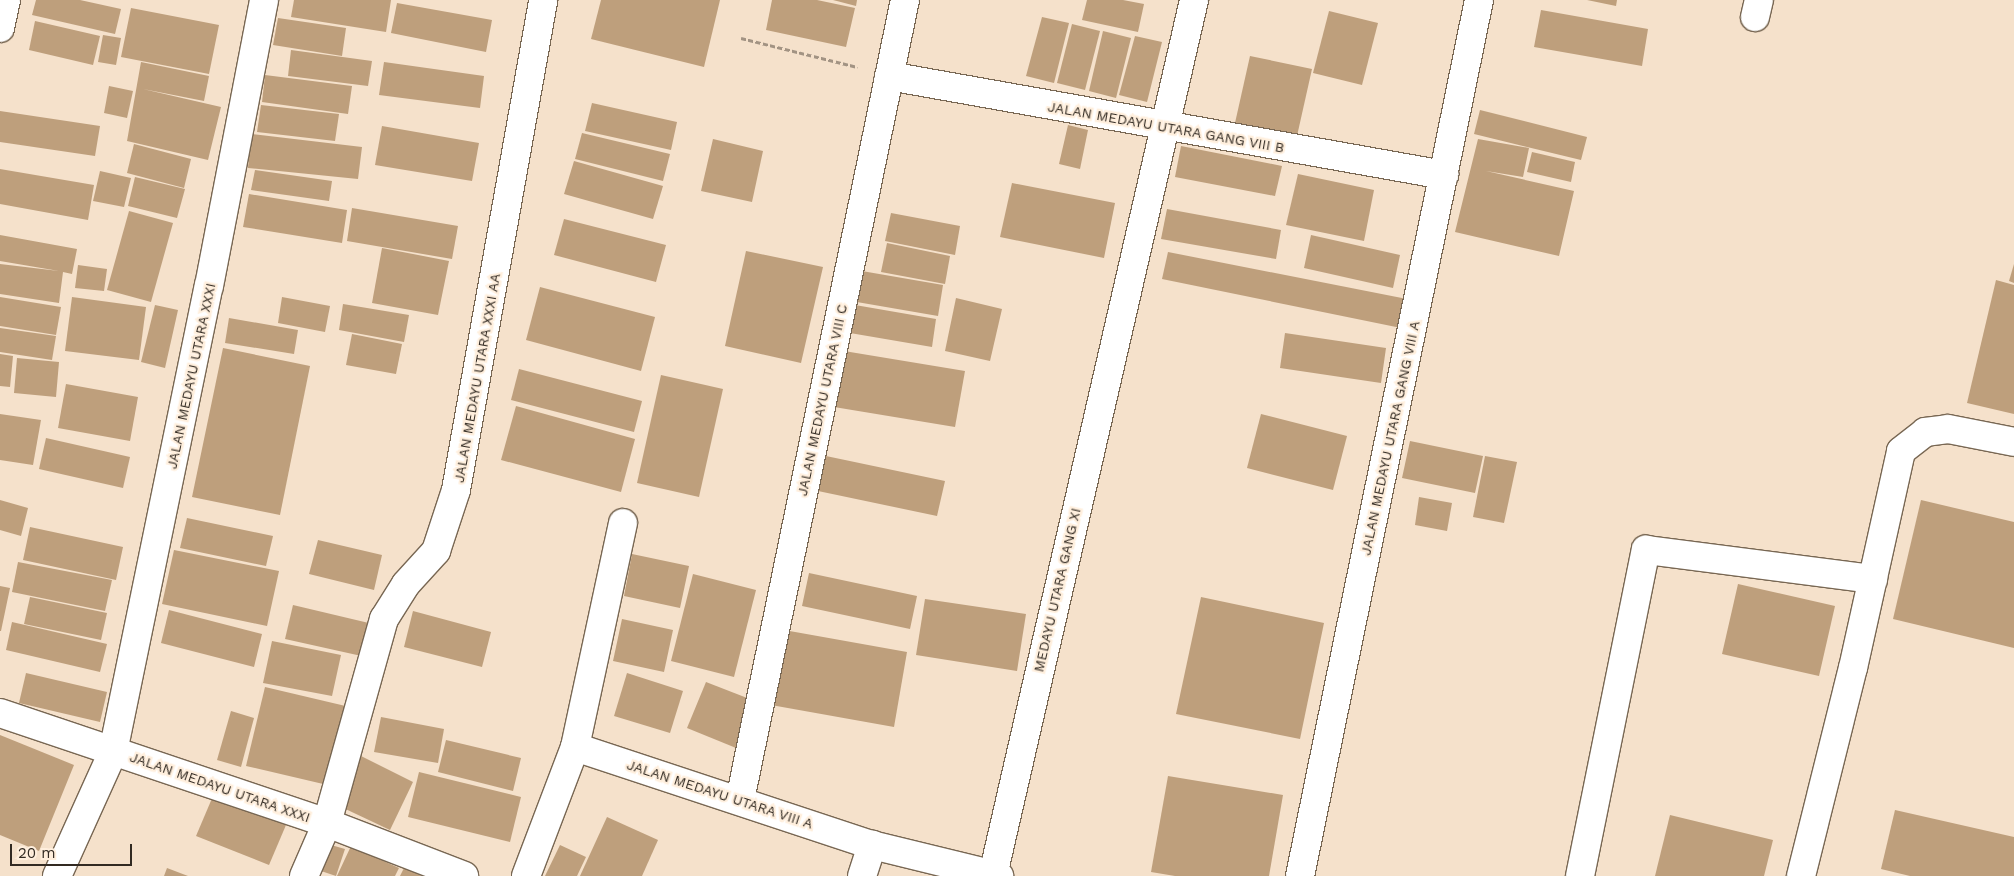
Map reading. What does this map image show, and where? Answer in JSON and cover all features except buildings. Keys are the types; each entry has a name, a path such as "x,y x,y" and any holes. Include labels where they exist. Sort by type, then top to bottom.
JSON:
{"street":[{"path":"0,28 6,0"},
{"name":"JALAN MEDAYU UTARA XXXI","path":"57,876 113,752 209,286 264,0"},
{"name":"JALAN MEDAYU UTARA XXXI AA","path":"304,876 327,823 384,619 406,584 436,551 456,490 543,0"},
{"name":"JALAN MEDAYU UTARA VIII C","path":"740,800 905,0"},
{"name":"MEDAYU UTARA GANG XI","path":"996,875 1122,304 1167,128 1194,0"},
{"name":"JALAN MEDAYU UTARA GANG VIII A","path":"1300,876 1479,0"},
{"name":"JALAN MEDAYU UTARA GANG VIII B","path":"889,76 1167,128 1444,175"},
{"path":"1800,876 1873,579 1901,451 1925,432 1948,429 2014,442"},
{"path":"526,876 575,747 624,523"},
{"path":"1580,876 1646,550 1873,579"},
{"path":"0,713 113,752"},
{"name":"JALAN MEDAYU UTARA VIII A","path":"575,747 872,845 996,875"},
{"name":"JALAN MEDAYU UTARA XXXI","path":"113,752 327,823 464,876"},
{"path":"862,876 872,845"}],"path":[{"path":"741,38 889,76"}]}
